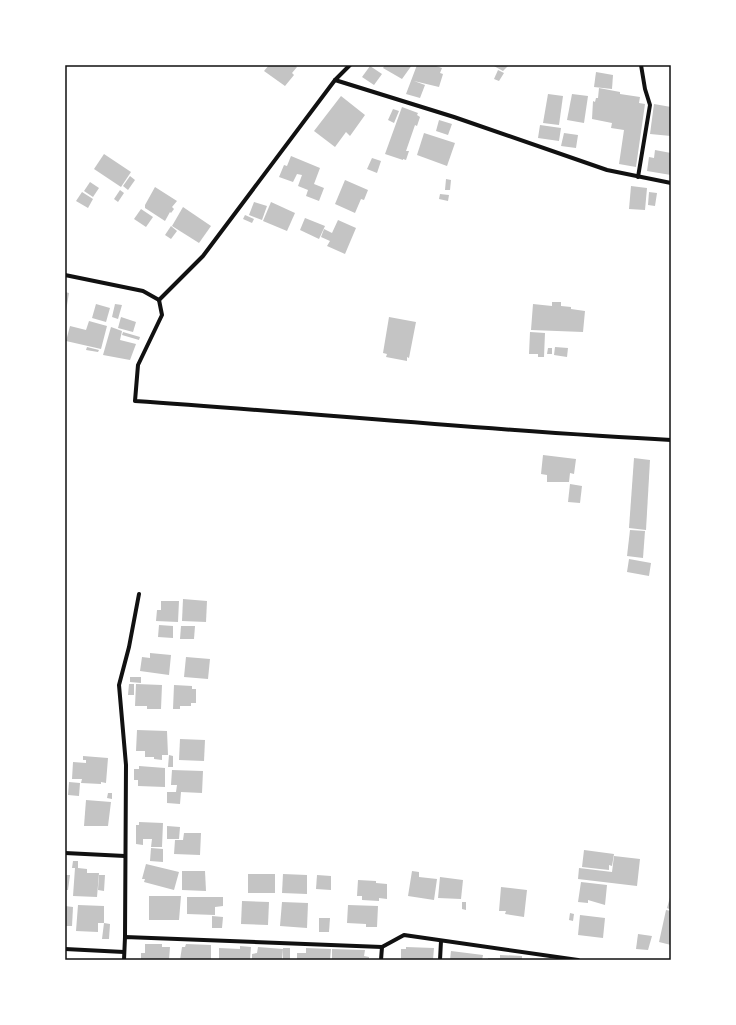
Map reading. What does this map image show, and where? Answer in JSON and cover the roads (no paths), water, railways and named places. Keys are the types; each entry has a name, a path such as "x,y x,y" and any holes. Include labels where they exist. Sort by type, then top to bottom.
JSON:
{"street":[{"path":"159,300 203,256 335,80 350,65"},
{"path":"638,177 650,105 644,89 641,65"},
{"path":"335,80 446,115 607,170 671,183"},
{"path":"65,275 143,291 159,300 162,315 138,365 135,401 245,408 426,424 671,440"},
{"path":"124,960 126,765 119,685 129,647 139,594"},
{"path":"65,853 126,856"},
{"path":"125,937 382,947 404,935 578,960"},
{"path":"440,960 441,941"},
{"path":"381,960 382,947"},
{"path":"65,949 124,952"}]}
